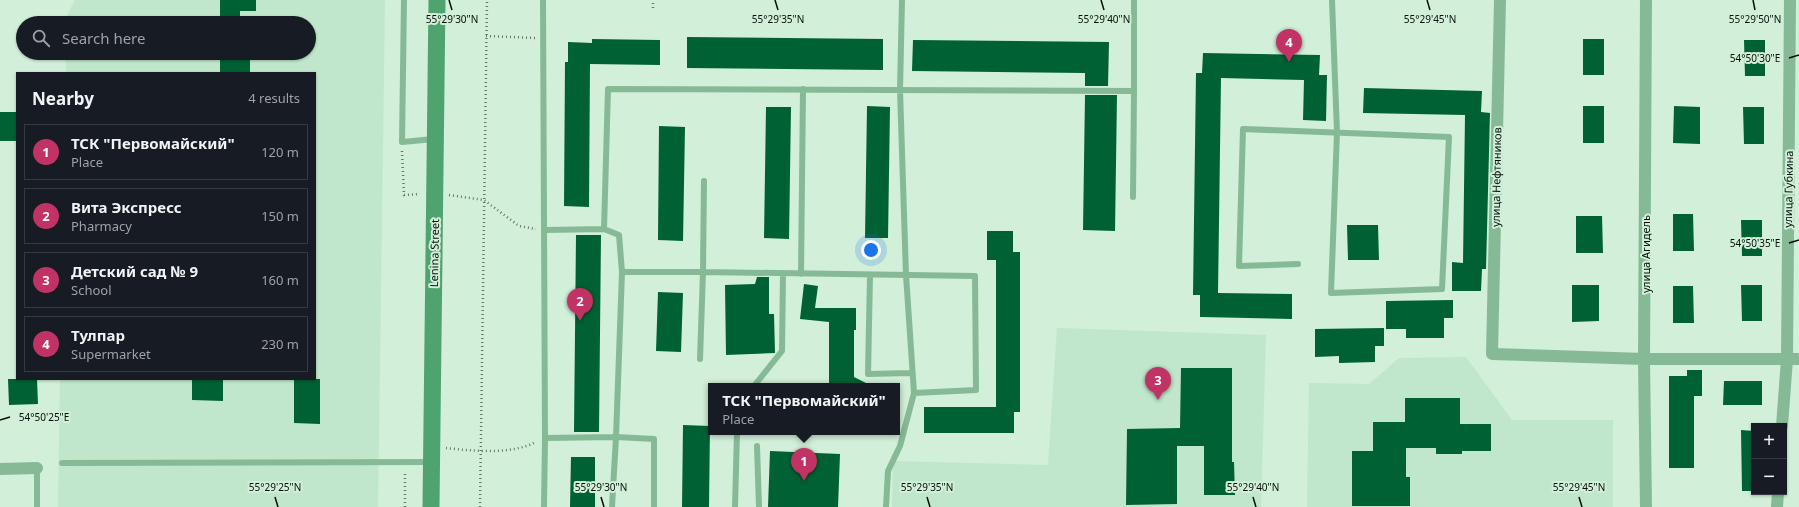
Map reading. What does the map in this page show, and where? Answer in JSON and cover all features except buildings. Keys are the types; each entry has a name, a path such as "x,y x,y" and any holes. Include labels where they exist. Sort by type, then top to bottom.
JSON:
{"main road":[{"name":"Lenina Street","path":"431,507 437,0"}],"street":[{"name":"улица Нефтяников","path":"1500,0 1492,354 1644,359"},
{"name":"улица Агидель","path":"1646,0 1644,359 1646,507"},
{"name":"улица Губкина","path":"1782,423 1787,359 1790,0"},
{"path":"1644,359 1799,359"},
{"path":"0,469 37,468"},
{"path":"1777,507 1778,495"}],"lane":[{"path":"404,0 402,142 435,138"},
{"path":"543,0 545,230 544,507"},
{"path":"886,507 888,471 900,446 914,393 906,275 900,90 902,0"},
{"path":"1133,197 1134,0"},
{"path":"1298,264 1239,266 1244,129 1337,132 1449,137 1442,289 1331,294 1337,132 1332,0"},
{"path":"604,228 608,89 1134,91"},
{"path":"800,274 803,90"},
{"path":"700,359 704,272 704,181"},
{"path":"545,230 604,228 619,235 622,272 612,507"},
{"path":"622,272 975,276 976,390 914,393"},
{"path":"756,383 782,351 783,274"},
{"path":"870,275 868,374 912,373"},
{"path":"735,507 736,435"},
{"path":"545,438 616,437 654,439 654,507"},
{"path":"757,446 759,507"},
{"path":"62,464 405,462 432,455"},
{"path":"37,468 37,507"}],"path":[{"path":"480,507 487,0"},
{"path":"653,0 653,8"},
{"path":"486,36 544,38"},
{"path":"402,142 404,195 422,194"},
{"path":"448,195 484,200 519,226 545,230"},
{"path":"432,455 527,447 545,438"},
{"path":"405,462 405,507"}],"shaded area":[{"path":"75,0 385,0 378,507 58,507 60,380 316,380 316,72 66,72 66,60 316,60 316,16 67,15"},
{"path":"1057,328 1266,335 1261,507 892,507 893,461 1048,465"},
{"path":"1466,357 1512,420 1613,420 1613,507 1307,507 1309,383 1369,384 1399,358"}],"place":[{"name":"Тулпар","path":"1289,62"},
{"name":"Вита Экспресс","path":"580,321"},
{"name":"Детский сад № 9","path":"1158,400"},
{"name":"ТСК \"Первомайский\"","path":"804,481"}]}
